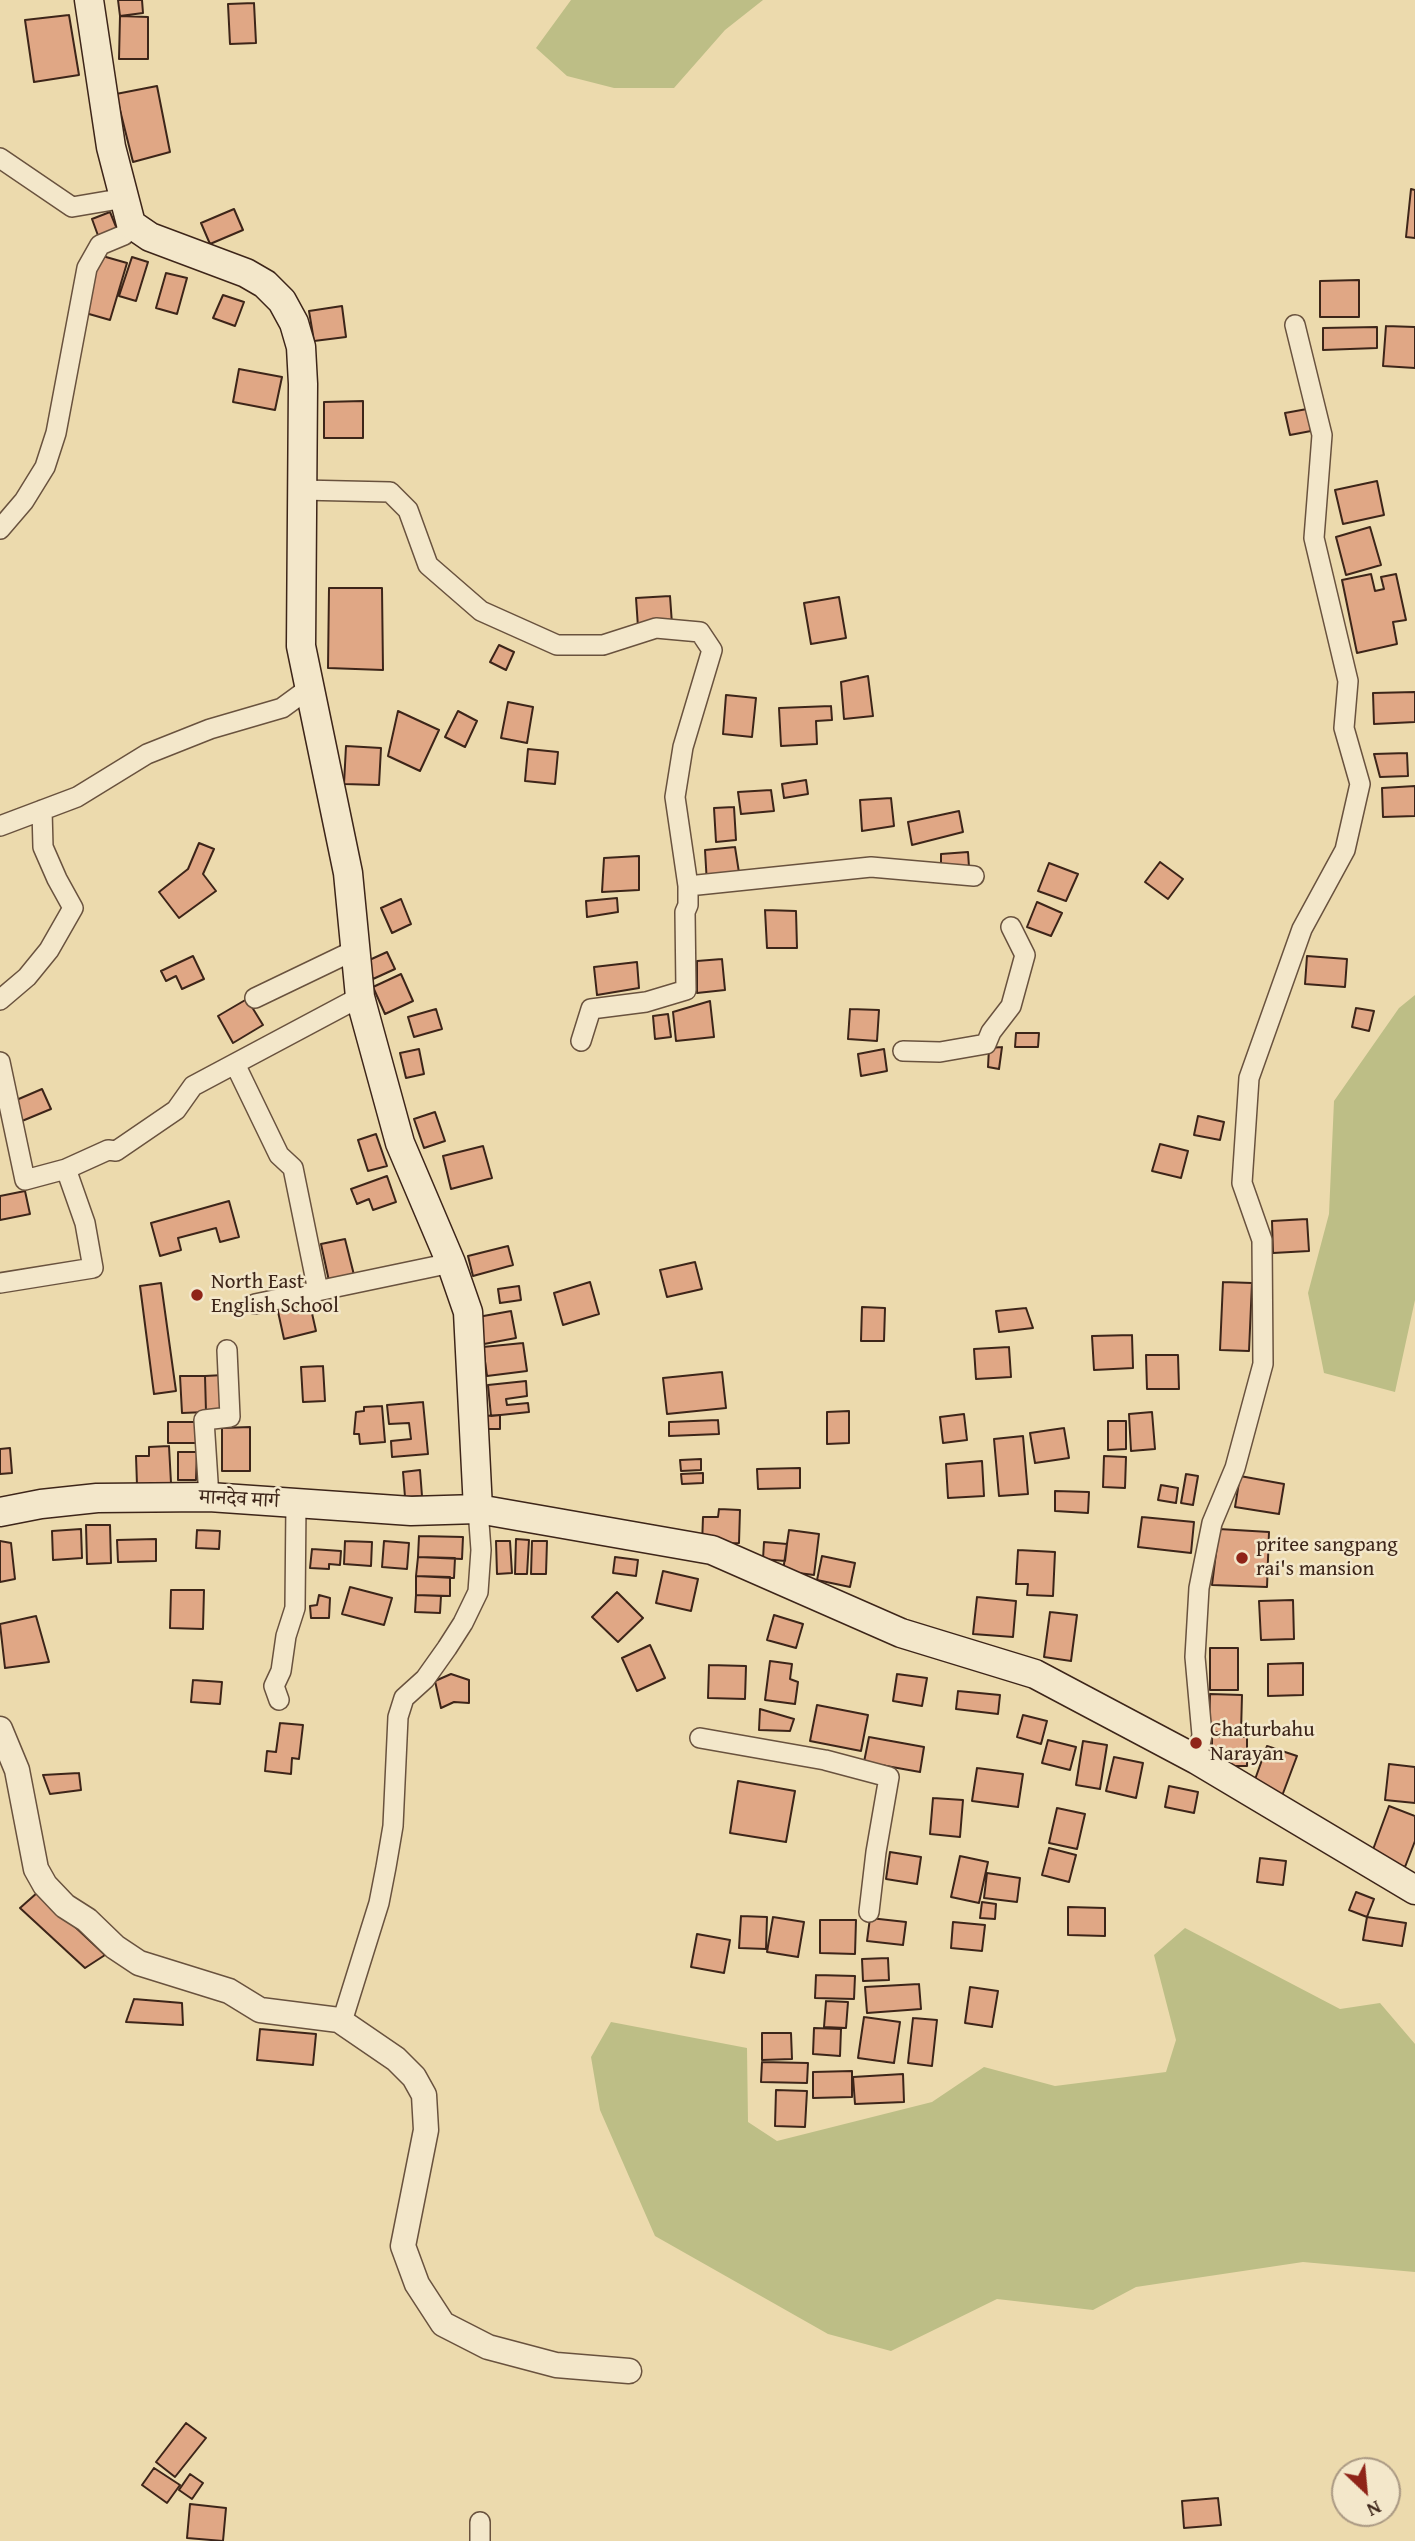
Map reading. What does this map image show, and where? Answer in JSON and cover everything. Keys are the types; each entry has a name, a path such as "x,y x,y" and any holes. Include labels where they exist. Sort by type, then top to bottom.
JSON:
{"main road":[{"path":"89,0 111,147 128,211 150,237 246,273 265,285 282,301 294,323 301,347 301,646 348,873 360,997 400,1143 451,1264 468,1312 478,1509"},
{"name":"मानदेव मार्ग","path":"0,1512 97,1498 209,1497 411,1511 478,1509 712,1550 901,1633 1035,1674 1197,1760 1415,1890"}],"street":[{"path":"0,158 72,207 128,211 124,235 100,245 87,268 56,433 45,467 24,501 0,528"},
{"path":"1197,1760 1202,1735 1195,1657 1199,1588 1212,1523 1235,1468 1263,1364 1262,1240 1242,1183 1249,1078 1302,929 1345,850 1360,784 1344,728 1348,681 1314,538 1322,435 1296,325"},
{"path":"301,490 390,492 408,510 428,565 481,611 557,645 603,645 656,628 701,632 712,650 683,747 675,796 688,887 688,905 685,912 686,990 646,1002 591,1009 581,1041"},
{"path":"0,826 77,797 147,754 210,729 282,708 308,688"},
{"path":"0,1000 27,977 49,950 73,908 44,847 42,810"},
{"path":"688,887 871,867 974,876"},
{"path":"903,1051 940,1052 986,1044 991,1032 1011,1006 1025,954 1011,928"},
{"path":"255,998 355,950"},
{"path":"0,1062 25,1180 66,1169 108,1150 116,1151 176,1110 194,1086 360,997"},
{"path":"234,1063 279,1155 293,1168 317,1291"},
{"path":"0,1283 93,1268 85,1223 66,1169"},
{"path":"255,1304 451,1264"},
{"path":"209,1497 204,1420 230,1417 227,1350"},
{"path":"279,1700 274,1686 281,1671 286,1636 295,1608 296,1503"},
{"path":"338,2020 345,2012 379,1903 393,1825 398,1717 404,1698 425,1679 440,1658 463,1623 478,1592 481,1550 478,1509"},
{"path":"0,1729 17,1769 36,1869 45,1885 65,1906 87,1920 115,1947 139,1963 229,1991 260,2010 338,2020 396,2059 414,2077 424,2095 426,2130 403,2246 417,2284 443,2324 488,2347 556,2365 629,2371"},
{"path":"700,1738 825,1760 889,1777 869,1912"}],"green space":[{"path":"571,0 763,0 725,30 674,88 614,88 567,76 536,48"},
{"path":"1415,995 1415,1300 1395,1392 1324,1373 1308,1293 1329,1214 1334,1101 1399,1008"},
{"path":"1185,1928 1340,2009 1380,2003 1415,2044 1415,2272 1303,2262 1136,2287 1093,2310 997,2299 891,2351 828,2334 655,2236 600,2110 591,2057 611,2022 747,2048 748,2122 777,2141 932,2102 984,2067 1055,2086 1166,2072 1176,2040 1154,1955"}],"building":[{"path":"118,0 142,0 143,13 120,16"},
{"path":"254,3 256,43 230,44 228,4"},
{"path":"69,15 79,75 34,82 25,20"},
{"path":"120,16 148,17 148,59 119,59"},
{"path":"157,86 170,152 133,162 116,94"},
{"path":"1411,189 1415,190 1415,238 1406,237"},
{"path":"234,209 243,230 210,244 201,223"},
{"path":"110,212 119,234 100,241 92,219"},
{"path":"99,255 127,263 110,320 82,312"},
{"path":"132,257 148,262 136,301 119,296"},
{"path":"166,273 187,278 177,314 156,308"},
{"path":"1359,280 1359,317 1320,317 1320,281"},
{"path":"223,295 244,302 235,326 213,318"},
{"path":"342,306 346,337 314,341 309,311"},
{"path":"1386,326 1415,327 1415,368 1383,366"},
{"path":"1377,327 1377,348 1323,350 1323,328"},
{"path":"239,369 282,377 275,410 233,402"},
{"path":"363,401 363,438 324,438 324,402"},
{"path":"1307,409 1311,431 1290,435 1285,413"},
{"path":"1377,481 1384,515 1343,524 1335,490"},
{"path":"1370,527 1381,565 1346,575 1336,537"},
{"path":"1371,574 1375,591 1384,589 1381,577 1396,574 1406,620 1393,622 1397,644 1357,653 1342,580"},
{"path":"329,588 382,588 383,670 328,668"},
{"path":"670,596 672,624 638,627 636,598"},
{"path":"839,597 846,638 811,644 804,603"},
{"path":"499,645 514,652 506,670 490,662"},
{"path":"868,676 873,716 844,719 841,682"},
{"path":"1415,692 1415,722 1374,724 1373,693"},
{"path":"726,695 756,698 752,737 723,734"},
{"path":"508,702 533,707 527,743 501,738"},
{"path":"831,706 832,720 816,721 817,744 781,746 779,708"},
{"path":"398,711 439,730 420,771 388,756"},
{"path":"458,711 477,721 465,747 445,737"},
{"path":"346,746 381,748 379,785 344,784"},
{"path":"528,749 558,752 555,784 525,781"},
{"path":"1407,753 1408,776 1380,777 1374,754"},
{"path":"806,780 808,794 784,798 782,784"},
{"path":"1415,786 1415,816 1383,817 1382,788"},
{"path":"771,790 774,811 741,814 738,792"},
{"path":"891,798 894,826 862,831 860,800"},
{"path":"734,807 736,840 716,842 714,808"},
{"path":"959,811 963,832 912,845 908,822"},
{"path":"199,843 214,849 203,874 216,891 179,918 159,892 188,869"},
{"path":"735,847 740,879 707,884 705,850"},
{"path":"968,852 969,867 941,869 941,854"},
{"path":"639,856 639,890 602,892 604,858"},
{"path":"1160,862 1183,879 1168,899 1145,882"},
{"path":"1049,863 1078,874 1066,901 1038,891"},
{"path":"617,898 618,912 587,917 586,901"},
{"path":"401,899 411,924 392,933 381,908"},
{"path":"1037,902 1062,913 1051,936 1027,927"},
{"path":"765,910 796,911 797,948 767,948"},
{"path":"387,952 395,969 373,979 365,962"},
{"path":"193,956 204,979 182,989 176,976 166,981 161,971"},
{"path":"1307,956 1347,959 1345,987 1305,984"},
{"path":"722,959 725,990 697,993 697,961"},
{"path":"637,962 639,988 597,995 594,967"},
{"path":"401,974 413,1001 385,1014 373,987"},
{"path":"247,999 263,1025 233,1043 218,1016"},
{"path":"710,1001 714,1037 676,1041 673,1012"},
{"path":"1356,1008 1374,1011 1369,1031 1352,1027"},
{"path":"436,1009 442,1029 414,1037 408,1017"},
{"path":"850,1009 879,1010 877,1041 848,1039"},
{"path":"668,1014 671,1037 655,1039 653,1016"},
{"path":"1016,1033 1039,1033 1038,1047 1015,1047"},
{"path":"1002,1047 999,1069 988,1067 989,1048"},
{"path":"419,1049 424,1074 406,1078 400,1053"},
{"path":"884,1049 887,1071 861,1076 858,1054"},
{"path":"42,1089 51,1109 22,1121 14,1101"},
{"path":"435,1112 445,1141 424,1148 414,1119"},
{"path":"1198,1116 1224,1122 1220,1140 1194,1135"},
{"path":"376,1134 387,1166 368,1171 358,1140"},
{"path":"1160,1144 1188,1151 1181,1178 1152,1171"},
{"path":"483,1146 492,1178 451,1189 443,1156"},
{"path":"387,1176 396,1202 373,1210 369,1199 357,1204 351,1189"},
{"path":"25,1191 30,1214 0,1220 0,1196"},
{"path":"229,1201 239,1237 220,1242 216,1228 178,1238 181,1250 160,1256 151,1223"},
{"path":"1307,1219 1309,1251 1273,1253 1272,1221"},
{"path":"345,1239 354,1275 329,1281 321,1244"},
{"path":"508,1246 513,1265 473,1276 468,1256"},
{"path":"695,1262 702,1289 667,1297 660,1270"},
{"path":"590,1282 599,1314 563,1325 554,1293"},
{"path":"1223,1282 1252,1283 1249,1351 1220,1350"},
{"path":"161,1283 176,1391 154,1394 140,1286"},
{"path":"519,1286 521,1300 500,1303 498,1289"},
{"path":"309,1300 316,1331 284,1339 277,1307"},
{"path":"862,1307 885,1308 884,1341 861,1341"},
{"path":"1026,1308 1033,1328 999,1332 996,1311"},
{"path":"511,1311 516,1338 484,1344 478,1317"},
{"path":"1132,1335 1133,1368 1094,1370 1092,1336"},
{"path":"523,1343 527,1371 487,1376 483,1347"},
{"path":"1009,1347 1011,1377 976,1379 974,1349"},
{"path":"1146,1355 1178,1355 1179,1389 1147,1389"},
{"path":"323,1366 325,1401 303,1402 301,1367"},
{"path":"722,1372 726,1408 667,1414 663,1378"},
{"path":"224,1375 226,1412 206,1412 205,1376"},
{"path":"180,1376 205,1376 206,1412 182,1413"},
{"path":"526,1381 527,1396 506,1399 507,1405 528,1403 529,1412 491,1416 488,1385"},
{"path":"423,1402 428,1454 392,1457 391,1441 411,1439 409,1423 389,1424 387,1405"},
{"path":"382,1406 385,1442 360,1444 359,1434 354,1434 356,1412 364,1411 364,1407"},
{"path":"849,1411 849,1443 827,1444 827,1412"},
{"path":"1152,1412 1155,1449 1131,1451 1129,1414"},
{"path":"964,1414 967,1440 943,1443 940,1417"},
{"path":"500,1415 500,1429 483,1429 483,1416"},
{"path":"718,1420 719,1434 669,1436 669,1422"},
{"path":"1108,1421 1126,1421 1126,1449 1108,1450"},
{"path":"168,1422 199,1422 199,1443 168,1443"},
{"path":"250,1427 250,1471 222,1471 222,1428"},
{"path":"1064,1428 1069,1458 1035,1463 1030,1433"},
{"path":"1023,1436 1028,1494 999,1496 994,1439"},
{"path":"169,1446 171,1483 137,1485 136,1456 149,1456 149,1447"},
{"path":"10,1448 12,1473 0,1474 0,1449"},
{"path":"178,1452 197,1452 196,1480 178,1480"},
{"path":"1104,1456 1126,1457 1125,1488 1103,1487"},
{"path":"701,1459 701,1470 681,1471 680,1460"},
{"path":"982,1461 984,1496 948,1498 946,1464"},
{"path":"800,1468 800,1488 758,1489 757,1469"},
{"path":"420,1470 422,1496 405,1497 403,1472"},
{"path":"703,1473 703,1483 682,1484 681,1474"},
{"path":"1186,1474 1198,1476 1193,1505 1181,1503"},
{"path":"1240,1476 1284,1484 1279,1514 1235,1507"},
{"path":"1161,1485 1178,1488 1176,1503 1158,1500"},
{"path":"1055,1491 1089,1492 1088,1513 1055,1511"},
{"path":"719,1509 740,1510 739,1543 702,1545 703,1517 718,1517"},
{"path":"1142,1517 1194,1522 1191,1553 1138,1547"},
{"path":"86,1525 110,1525 111,1563 87,1564"},
{"path":"81,1529 82,1558 53,1560 52,1531"},
{"name":"pritee sangpang rai's mansion","path":"1219,1529 1269,1532 1267,1587 1212,1585"},
{"path":"197,1530 220,1531 219,1549 196,1548"},
{"path":"789,1530 819,1534 814,1575 783,1571"},
{"path":"419,1536 463,1537 462,1559 418,1557"},
{"path":"156,1539 156,1561 118,1562 117,1540"},
{"path":"516,1539 529,1540 527,1574 515,1574"},
{"path":"0,1541 11,1543 15,1579 0,1582"},
{"path":"345,1541 372,1542 371,1566 344,1564"},
{"path":"384,1541 409,1543 407,1569 382,1567"},
{"path":"496,1541 510,1541 512,1573 497,1574"},
{"path":"532,1541 547,1541 546,1574 531,1574"},
{"path":"764,1542 787,1544 785,1561 763,1559"},
{"path":"312,1549 341,1551 340,1565 329,1564 329,1569 310,1568"},
{"path":"1018,1550 1055,1552 1053,1596 1027,1595 1028,1584 1016,1584"},
{"path":"822,1556 855,1563 850,1587 817,1580"},
{"path":"418,1557 455,1558 454,1578 416,1576"},
{"path":"615,1557 638,1560 636,1576 613,1573"},
{"path":"663,1571 698,1579 691,1611 656,1603"},
{"path":"416,1576 450,1577 450,1596 416,1595"},
{"path":"350,1587 392,1598 384,1625 342,1614"},
{"path":"171,1590 204,1590 203,1629 170,1628"},
{"path":"617,1592 643,1618 618,1642 592,1617"},
{"path":"319,1595 330,1598 329,1618 311,1618 310,1606 317,1605"},
{"path":"416,1595 441,1596 440,1613 415,1612"},
{"path":"977,1597 1016,1601 1013,1637 973,1634"},
{"path":"1293,1600 1294,1639 1261,1640 1259,1601"},
{"path":"1050,1612 1077,1615 1071,1661 1044,1657"},
{"path":"774,1615 803,1624 796,1648 767,1640"},
{"path":"36,1616 49,1662 5,1668 0,1624"},
{"path":"650,1645 665,1678 637,1691 622,1658"},
{"path":"1210,1648 1238,1648 1238,1690 1210,1690"},
{"path":"770,1661 792,1664 790,1679 798,1682 795,1704 765,1700"},
{"path":"1303,1663 1303,1695 1268,1696 1268,1664"},
{"path":"709,1665 746,1666 745,1699 708,1698"},
{"path":"451,1674 469,1680 469,1703 454,1702 441,1708 435,1681"},
{"path":"897,1674 927,1678 922,1706 893,1701"},
{"path":"193,1680 222,1682 220,1704 191,1702"},
{"path":"958,1691 1000,1695 998,1714 956,1709"},
{"path":"1210,1694 1242,1695 1241,1733 1209,1732"},
{"path":"817,1705 868,1715 861,1751 810,1741"},
{"path":"760,1709 794,1719 790,1731 759,1730"},
{"path":"1023,1715 1047,1721 1041,1744 1017,1737"},
{"path":"280,1723 303,1725 299,1759 292,1758 291,1774 265,1771 267,1751 276,1752"},
{"path":"869,1737 924,1747 920,1772 864,1762"},
{"path":"1212,1737 1247,1737 1247,1766 1212,1766"},
{"path":"1048,1740 1076,1747 1070,1770 1042,1763"},
{"path":"1083,1741 1107,1745 1100,1789 1076,1785"},
{"path":"1267,1746 1297,1756 1282,1796 1253,1785"},
{"path":"1114,1757 1143,1763 1136,1798 1106,1791"},
{"path":"1389,1764 1415,1767 1415,1803 1385,1800"},
{"path":"977,1768 1023,1774 1018,1807 972,1801"},
{"path":"79,1773 81,1790 50,1794 43,1775"},
{"path":"738,1781 795,1791 786,1842 730,1833"},
{"path":"1169,1786 1198,1792 1194,1813 1165,1807"},
{"path":"933,1798 963,1800 960,1837 930,1834"},
{"path":"1389,1806 1415,1816 1415,1841 1405,1867 1371,1855"},
{"path":"1057,1808 1085,1814 1077,1849 1049,1843"},
{"path":"1049,1848 1076,1855 1069,1882 1042,1875"},
{"path":"890,1852 921,1857 917,1884 886,1879"},
{"path":"960,1856 988,1862 979,1903 951,1897"},
{"path":"1260,1858 1286,1861 1283,1885 1257,1882"},
{"path":"987,1873 1020,1878 1017,1902 984,1898"},
{"path":"38,1892 105,1955 85,1968 20,1908"},
{"path":"1356,1892 1374,1899 1367,1917 1349,1910"},
{"path":"982,1902 996,1904 995,1919 980,1918"},
{"path":"1068,1907 1105,1908 1105,1936 1068,1935"},
{"path":"741,1916 767,1917 766,1949 739,1948"},
{"path":"773,1917 804,1922 798,1957 767,1952"},
{"path":"1367,1917 1406,1923 1402,1946 1363,1940"},
{"path":"870,1918 906,1922 903,1945 867,1941"},
{"path":"820,1920 856,1920 855,1954 820,1953"},
{"path":"953,1922 985,1925 982,1951 951,1948"},
{"path":"697,1934 730,1940 724,1973 691,1967"},
{"path":"888,1958 889,1980 863,1981 862,1959"},
{"path":"816,1975 855,1976 854,1999 815,1998"},
{"path":"919,1984 921,2009 867,2013 865,1987"},
{"path":"970,1987 998,1991 992,2027 965,2023"},
{"path":"134,1999 182,2003 183,2025 126,2022"},
{"path":"826,2001 848,2002 846,2028 824,2027"},
{"path":"864,2017 900,2022 894,2063 858,2058"},
{"path":"913,2018 937,2020 932,2066 908,2063"},
{"path":"814,2028 841,2029 840,2056 813,2054"},
{"path":"260,2029 316,2034 313,2065 257,2060"},
{"path":"762,2033 791,2033 792,2059 762,2060"},
{"path":"762,2062 808,2063 807,2083 761,2082"},
{"path":"852,2071 852,2097 813,2098 813,2072"},
{"path":"903,2074 904,2102 855,2104 853,2077"},
{"path":"776,2090 807,2091 805,2127 775,2126"},
{"path":"186,2423 206,2438 175,2477 156,2462"},
{"path":"154,2468 180,2485 167,2503 142,2485"},
{"path":"190,2474 203,2483 192,2499 179,2490"},
{"path":"1218,2498 1221,2525 1184,2528 1182,2501"},
{"path":"190,2504 226,2508 223,2541 187,2538"}],"place":[{"name":"North East English School","path":"197,1295"},
{"name":"pritee sangpang rai's mansion","path":"1242,1558"},
{"name":"Chaturbahu Narayan","path":"1196,1743"}]}
